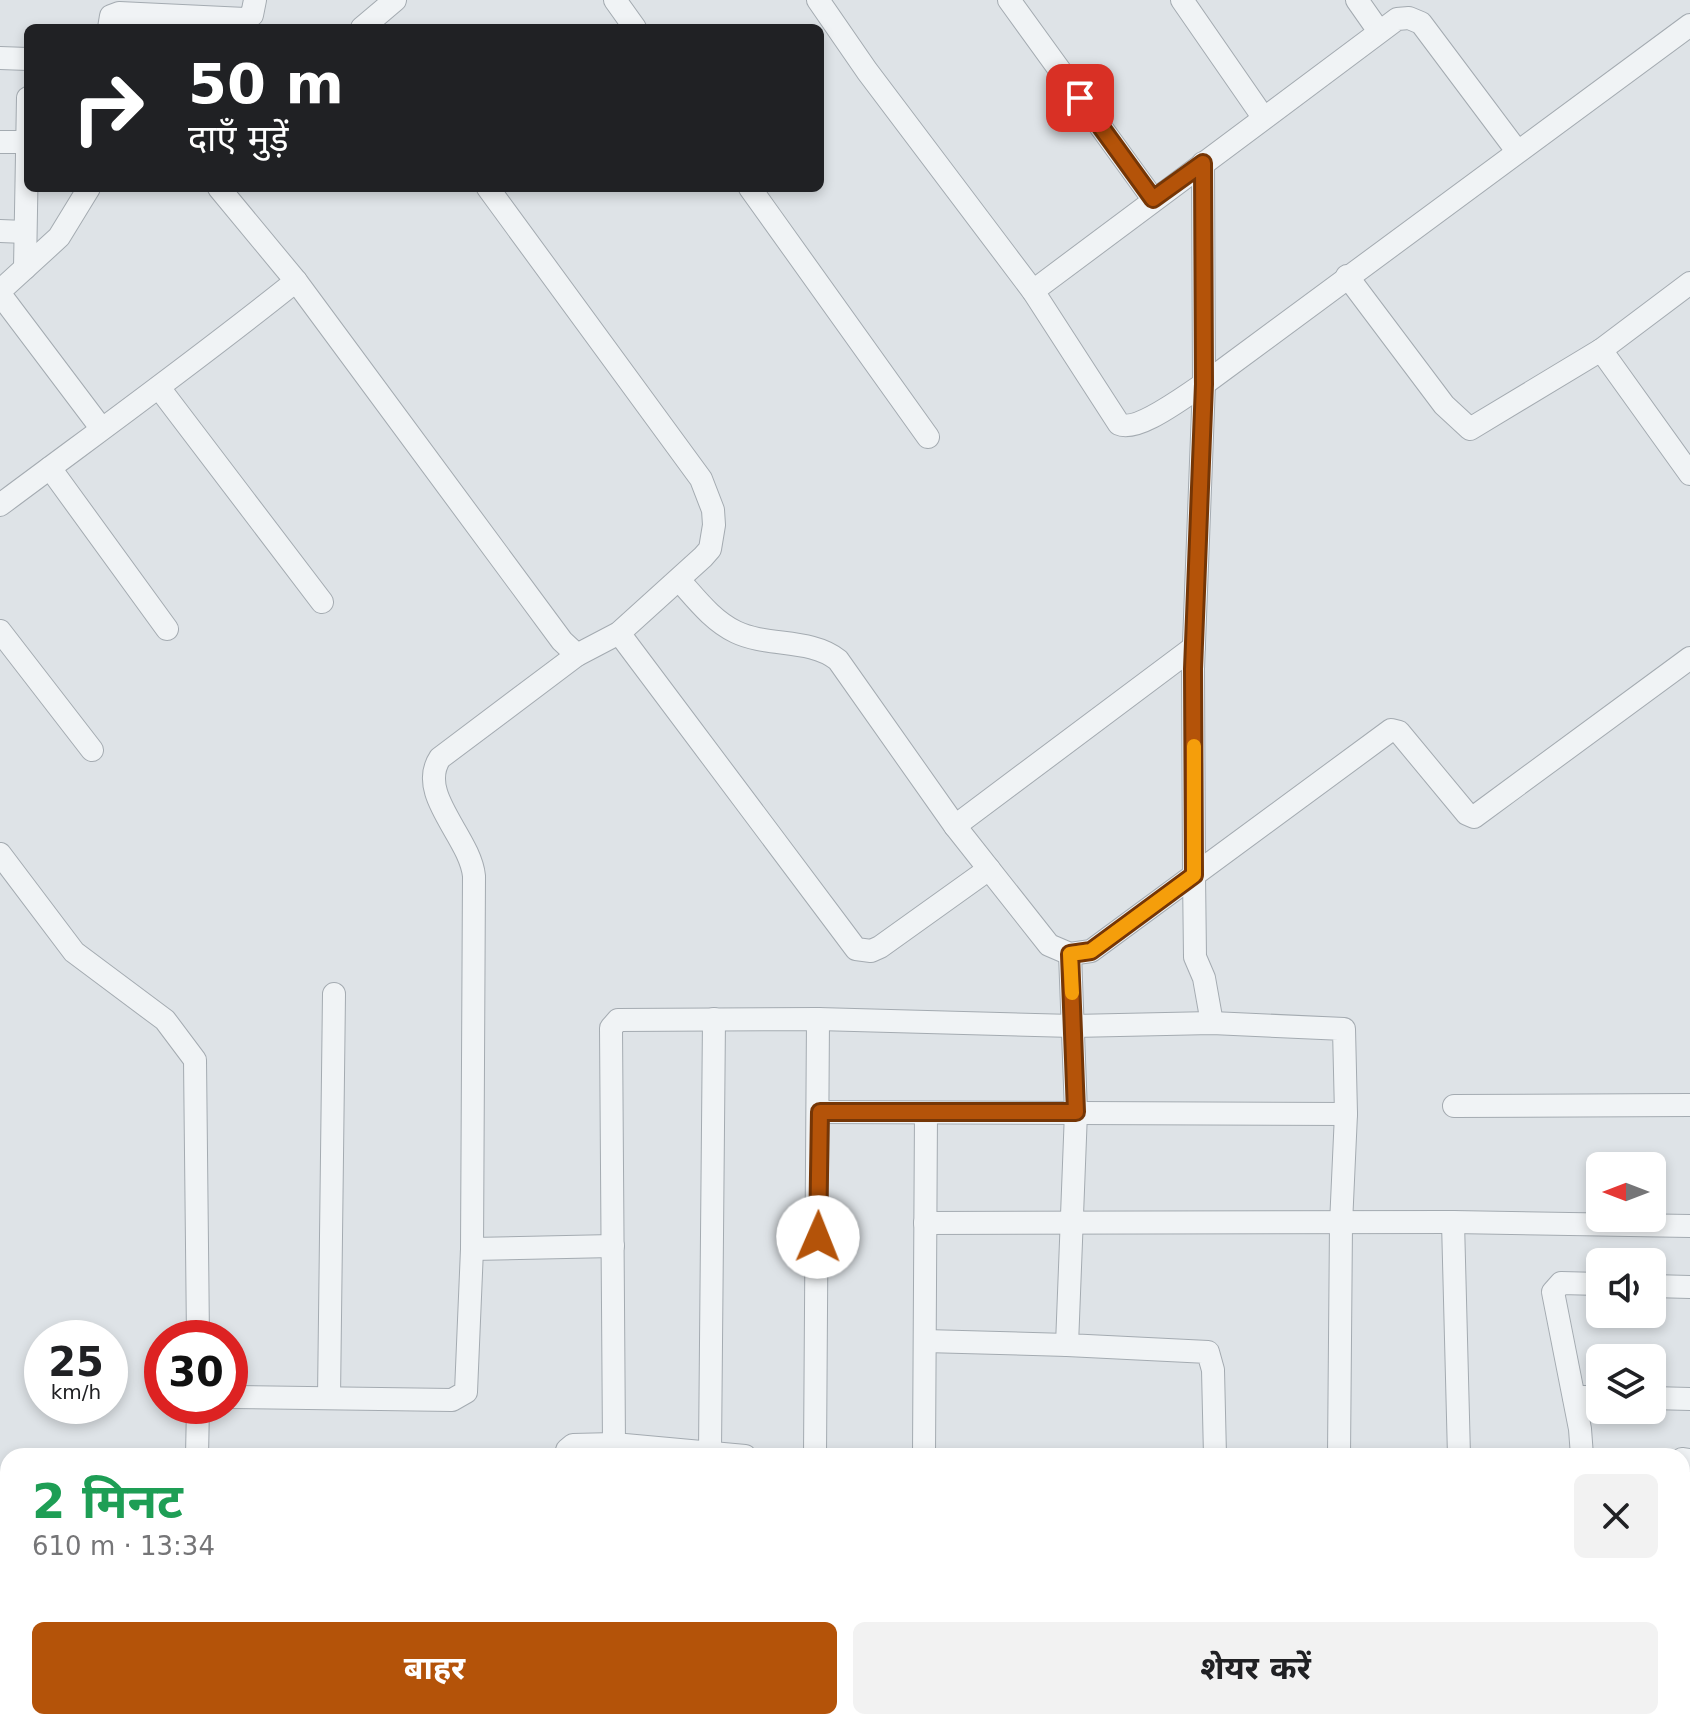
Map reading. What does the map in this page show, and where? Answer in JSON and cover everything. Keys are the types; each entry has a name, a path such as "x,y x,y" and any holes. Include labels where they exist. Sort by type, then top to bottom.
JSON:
{"street":[{"path":"110,24 111,16 119,13 245,19 252,15 255,0"},
{"path":"370,24 395,0"},
{"path":"615,0 632,24"},
{"path":"818,0 867,71 1033,291 1119,424 1126,427 1139,424 1204,384 1690,25"},
{"path":"1009,0 1153,199"},
{"path":"1182,0 1263,117"},
{"path":"1357,0 1378,30"},
{"path":"1033,291 1378,30 1397,19 1409,18 1421,23 1517,151"},
{"path":"0,58 24,59"},
{"path":"0,142 24,142"},
{"path":"1203,163 1204,384 1194,647 1194,875 1195,957 1204,978 1212,1023"},
{"path":"25,268 26,192"},
{"path":"87,192 59,237 0,292 101,428"},
{"path":"222,192 296,281 562,641 577,655"},
{"path":"248,1397 452,1400 466,1392 472,1249 474,876 469,851 433,788 433,773 440,758 577,655 619,633 680,581 710,549 713,540 713,510 701,479 491,192"},
{"path":"753,192 928,437"},
{"path":"0,231 25,232"},
{"path":"1347,276 1444,405 1467,428 1477,427 1601,350 1690,283"},
{"path":"0,505 101,428 160,389 296,281"},
{"path":"1601,350 1690,474"},
{"path":"160,389 322,602"},
{"path":"50,468 167,629"},
{"path":"680,581 714,618 739,634 824,651 838,660 955,826 1049,945 1070,954 1091,951 1391,730 1399,732 1467,814 1474,817 1690,658"},
{"path":"0,631 92,750"},
{"path":"619,633 856,949 871,951 880,947 989,869"},
{"path":"955,826 1194,647"},
{"path":"0,854 74,952 165,1020 195,1060 198,1320"},
{"path":"1067,1345 1076,1112 1070,954"},
{"path":"329,1398 334,994"},
{"path":"710,1448 714,1019"},
{"path":"815,1448 820,1112 818,1019"},
{"path":"614,1444 611,1025 618,1020 818,1019 1073,1026 1212,1023 1344,1029 1346,1114 1341,1224 1339,1448"},
{"path":"1454,1106 1690,1105"},
{"path":"820,1112 1346,1114"},
{"path":"924,1448 926,1113"},
{"path":"925,1223 1453,1222 1690,1226"},
{"path":"1453,1222 1459,1448"},
{"path":"472,1249 613,1246"},
{"path":"1581,1448 1553,1292 1561,1283 1586,1284"},
{"path":"1666,1286 1690,1287"},
{"path":"925,1341 1196,1349 1210,1354 1215,1448"},
{"path":"1574,1397 1586,1397"},
{"path":"1666,1398 1690,1399"},
{"path":"197,1448 198,1424"},
{"path":"569,1448 573,1445 614,1444 669,1448"}],"slow traffic":[{"path":"1072,993 1070,954 1091,951 1194,875 1194,746"}],"route":[{"path":"818,1237 820,1112 1076,1112 1070,954 1091,951 1194,875 1193,669 1204,384 1203,163 1153,199 1080,98"}]}
